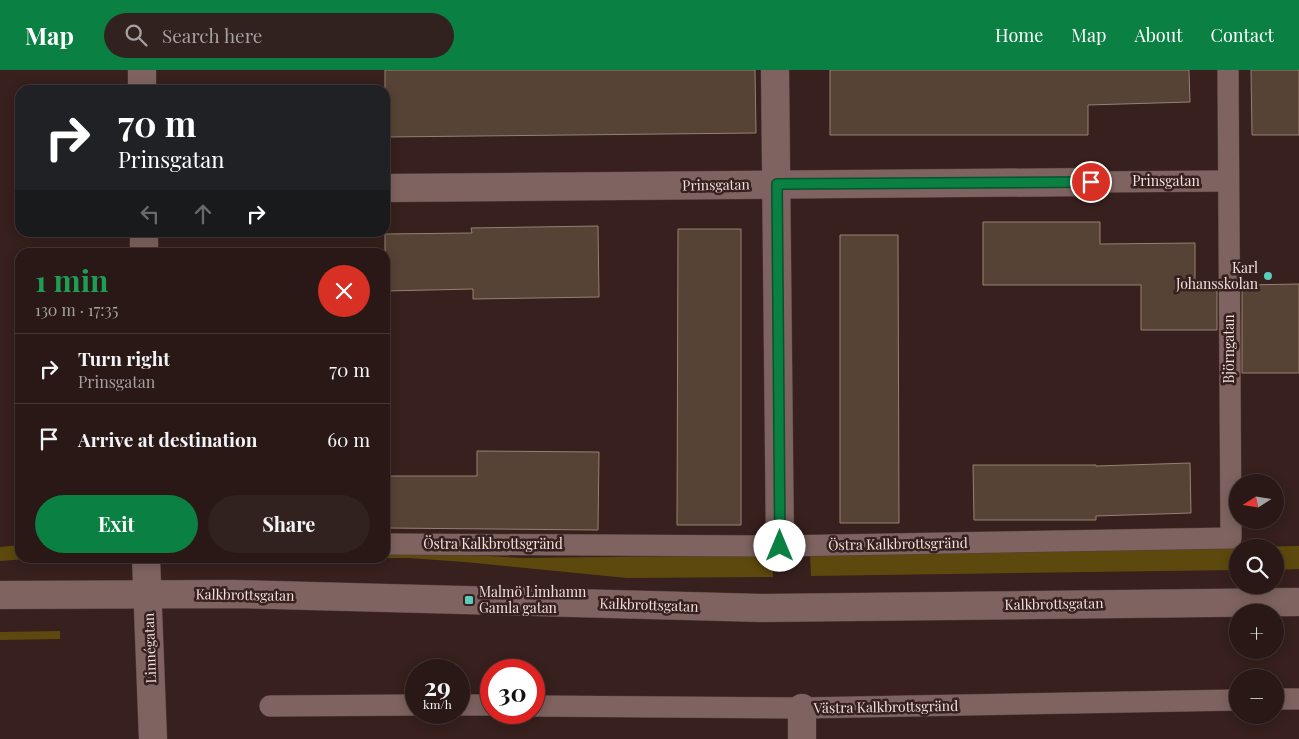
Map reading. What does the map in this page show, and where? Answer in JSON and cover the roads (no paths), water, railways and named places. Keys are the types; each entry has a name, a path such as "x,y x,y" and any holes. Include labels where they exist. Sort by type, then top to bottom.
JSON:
{"street":[{"path":"142,70 142,85"},
{"path":"775,70 780,546"},
{"name":"Björngatan","path":"1228,70 1231,538"},
{"name":"Prinsgatan","path":"390,188 1228,181"},
{"name":"Östra Kalkbrottsgränd","path":"390,544 780,546 1231,538"},
{"name":"Linnégatan","path":"146,563 152,739"},
{"name":"Kalkbrottsgatan","path":"0,595 234,594 762,608 1299,602"},
{"path":"1284,699 1299,699"},
{"name":"Västra Kalkbrottsgränd","path":"545,706 802,708 1229,700"},
{"path":"270,706 405,705"},
{"path":"802,708 802,739"}],"place":[{"name":"Karl Johansskolan","path":"1268,276"},
{"name":"Malmö Limhamn Gamla gatan","path":"469,600"}]}
